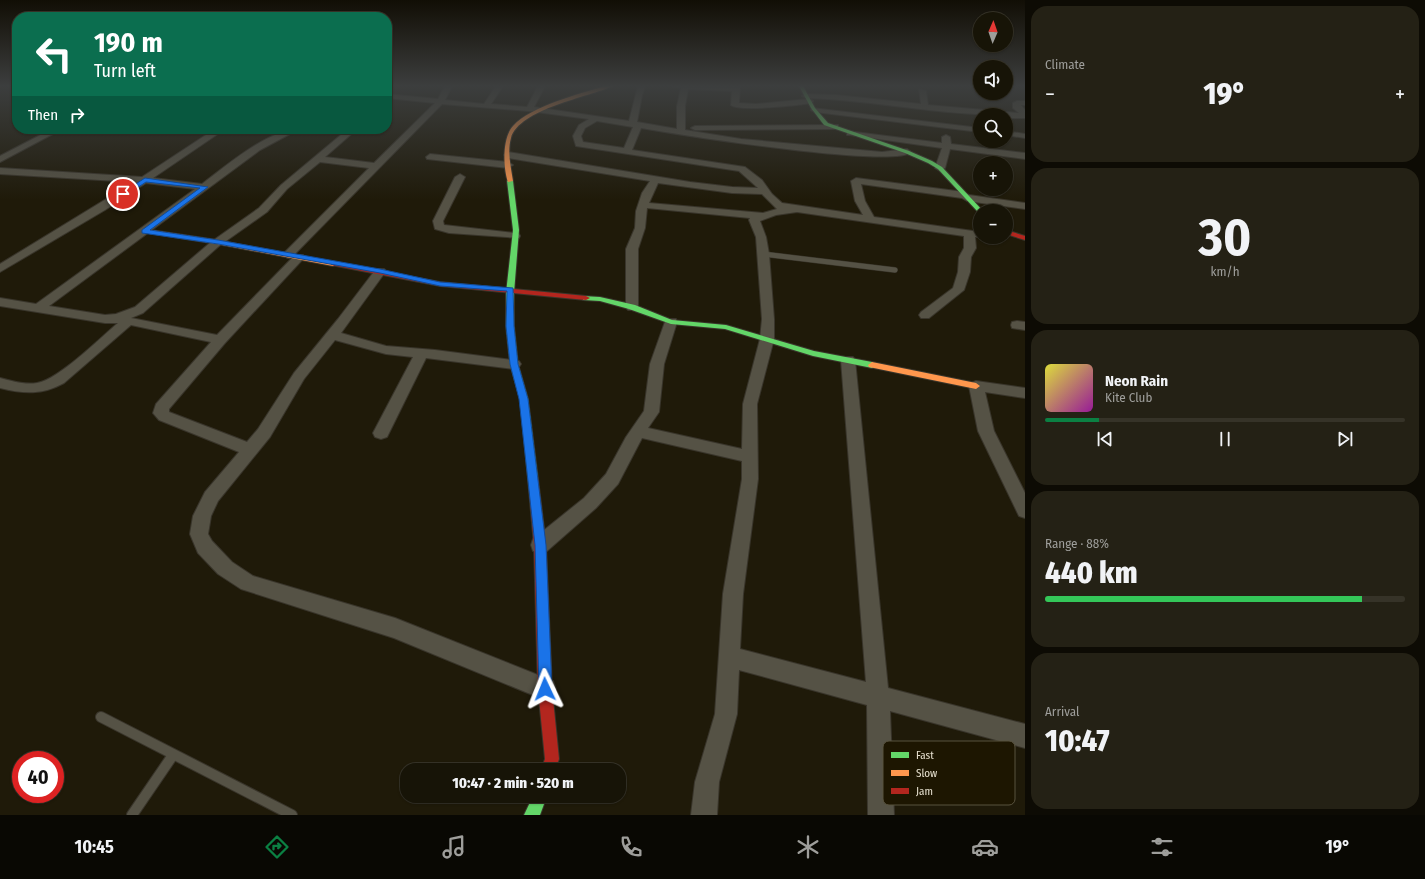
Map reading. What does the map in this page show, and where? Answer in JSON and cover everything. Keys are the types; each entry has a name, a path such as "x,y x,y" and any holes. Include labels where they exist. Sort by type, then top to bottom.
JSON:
{"street":[{"path":"250,450 164,416 161,413 163,403 294,256 377,166 418,124"},
{"path":"517,124 510,134 507,144 515,236 510,289 510,326 514,364 524,399 540,545 545,689 552,759 551,763"},
{"path":"585,124 582,126 577,136 580,144 742,169 759,182 778,206 870,218 973,235"},
{"path":"630,124 681,130 834,127"},
{"path":"681,124 681,130"},
{"path":"826,124 907,152 940,168 973,204"},
{"path":"927,124 973,129"},
{"path":"627,151 636,125"},
{"path":"940,168 947,145 943,126"},
{"path":"681,130 691,135 802,148 882,155 907,152"},
{"path":"849,133 1025,156"},
{"path":"0,159 48,134"},
{"path":"0,269 145,180 213,134"},
{"path":"38,308 264,143 284,134"},
{"path":"0,383 26,389 47,386 59,380 123,320 139,310 218,242 263,210 284,187 320,159 347,134"},
{"path":"1013,134 1025,136"},
{"path":"682,159 683,145 691,135"},
{"path":"430,157 508,160 732,190 765,191"},
{"path":"320,159 377,166"},
{"path":"0,171 145,180 205,187"},
{"path":"460,178 438,221 439,227 449,230 515,236"},
{"path":"632,307 632,249 640,228 643,205 647,193 656,179"},
{"path":"870,218 862,208 857,194 856,181 1025,206"},
{"path":"643,205 765,216"},
{"path":"704,815 707,782 726,714 733,594 750,478 750,404 767,338 768,319 763,254 761,237 754,220 774,212 796,209"},
{"path":"144,231 218,242 380,271 440,284 510,289 600,299 632,307 671,322 726,327 767,338 813,353 976,386 1025,393"},
{"path":"1013,234 1025,238"},
{"path":"925,315 958,290 964,272 965,257 973,238"},
{"path":"380,271 299,376 264,433 211,497 202,516 199,534 205,547 225,568 248,583 395,628 545,689"},
{"path":"0,302 93,318 123,320 220,340"},
{"path":"540,545 590,503 612,479 651,412 658,364 671,322"},
{"path":"332,335 386,350 514,364"},
{"path":"381,433 422,353"},
{"path":"848,360 878,697 881,815"},
{"path":"976,386 986,431 1025,511"},
{"path":"639,432 750,457"},
{"path":"729,657 1025,736"},
{"path":"532,815 537,803"}],"lane":[{"path":"763,254 894,270"},
{"path":"101,718 292,815"},
{"path":"132,815 173,755"}],"traffic: fast":[{"path":"826,124 907,152 930,162 940,168 973,204"},
{"path":"510,181 516,230 510,293 510,326 514,364 524,399 533,479"},
{"path":"586,298 600,299 632,307 671,322 726,327 813,353 872,365"},
{"path":"532,815 537,803"}],"traffic: slow":[{"path":"510,181 507,147 509,136 514,127 518,124"},
{"path":"144,231 217,242 333,264"},
{"path":"872,365 976,386"}],"traffic: jam":[{"path":"1013,234 1025,238"},
{"path":"333,264 440,284 586,298"},
{"path":"533,479 540,545 545,689 552,759 551,763"}],"route":[{"path":"123,194 145,180 205,187 144,231 218,242 380,271 440,284 510,289 510,326 514,364 524,399 529,456 540,545 545,689"}]}
